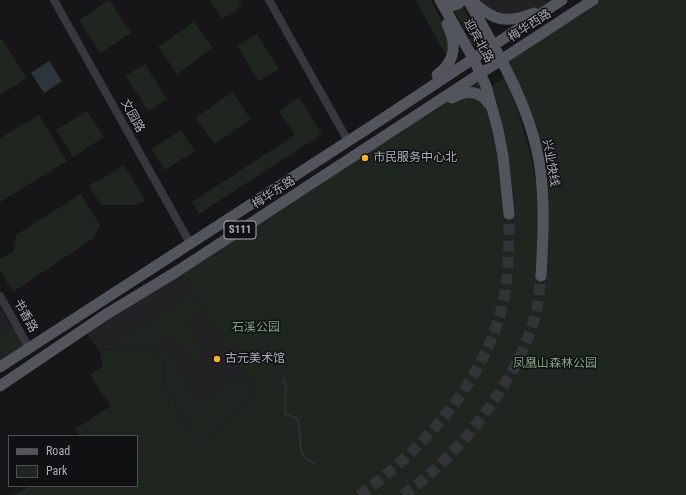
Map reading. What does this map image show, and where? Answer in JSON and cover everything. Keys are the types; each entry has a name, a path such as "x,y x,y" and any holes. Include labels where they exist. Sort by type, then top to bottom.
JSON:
{"main road":[{"path":"439,0 452,6 459,4 462,0"},
{"path":"370,127 394,104 443,70 450,60 453,50 453,39 439,0"},
{"name":"迎宾北路","path":"439,0 481,74"},
{"name":"迎宾北路","path":"468,0 501,60"},
{"path":"471,0 490,16 508,20 528,15 562,0"},
{"name":"梅华西路","path":"473,58 562,0"},
{"name":"梅华西路","path":"501,60 593,0"},
{"name":"梅华东路","path":"0,367 370,127 473,58"},
{"name":"梅华东路","path":"0,386 105,315 176,272 501,60"},
{"name":"兴业快线","path":"501,60 523,108 540,166 543,214 541,276"},
{"path":"481,74 492,108 503,156 509,214"},
{"path":"382,138 410,126 449,100 465,93 471,92 480,95 492,108"}],"street":[{"name":"文园路","path":"54,0 190,243"},
{"path":"269,0 348,141"},
{"name":"书香路","path":"0,296 29,348"}],"shaded area":[{"path":"471,0 562,0 536,12 508,20"},
{"path":"49,61 62,81 44,93 31,73"},
{"name":"古元美术馆","path":"178,271 257,392 208,437 193,437 162,380 163,362 149,344 99,351 84,330"},
{"path":"0,306 10,324 13,337 0,356"}],"green space":[{"path":"109,0 131,33 100,53 79,20"},
{"path":"210,0 238,0 242,6 222,19"},
{"path":"416,0 431,0 449,36 450,50 445,54"},
{"path":"448,0 459,0 473,25 470,29 464,29"},
{"path":"495,0 531,0 526,3 513,5 504,4"},
{"path":"593,0 686,0 686,495 13,495 28,487 138,487 138,435 79,435 75,429 111,406 90,375 103,366 99,351 149,344 163,362 162,380 193,437 208,437 257,392 178,271 481,74 486,86 509,214 514,218 510,173 491,86 506,77 524,130 537,184 540,166 502,60"},
{"path":"194,22 213,48 177,74 158,47"},
{"path":"480,32 484,39 473,47 469,39"},
{"path":"257,34 279,69 259,81 237,46"},
{"path":"1,38 27,78 0,95 0,39"},
{"path":"145,64 167,99 148,111 126,76"},
{"path":"232,92 251,119 215,144 196,118"},
{"path":"299,98 322,134 199,214 192,202 295,135 279,111"},
{"path":"87,111 104,137 73,157 56,130"},
{"path":"39,115 67,161 0,202 0,138"},
{"path":"181,130 195,151 165,170 151,149"},
{"path":"124,165 145,201 135,205 101,205 89,186"},
{"path":"81,194 100,225 94,238 13,292 0,270 0,259 14,251 16,235"},
{"path":"190,295 202,313 186,325 204,352 198,363 190,357 192,353 165,335 155,348 150,342 109,347"},
{"path":"13,325 26,347 0,364 0,339 2,332"},
{"path":"159,346 174,355 172,360 181,366 178,373 191,382 187,385 199,404 244,375 255,392 208,436 194,436 163,380 165,362 155,351"}],"waterway":[{"path":"283,379 286,387 285,414 298,419 301,450 304,457 315,464"}],"tunnel":[{"path":"359,495 383,477 428,435 449,411 483,358 495,330 505,291 508,269 509,214"},
{"path":"403,495 431,473 450,455 480,419 508,379 528,337 536,311 541,276"}],"place":[{"name":"市民服务中心北","path":"365,158"},
{"name":"古元美术馆","path":"217,359"}],"park label":[{"name":"石溪公园","path":"256,328"},
{"name":"凤凰山森林公园","path":"555,364"}]}
